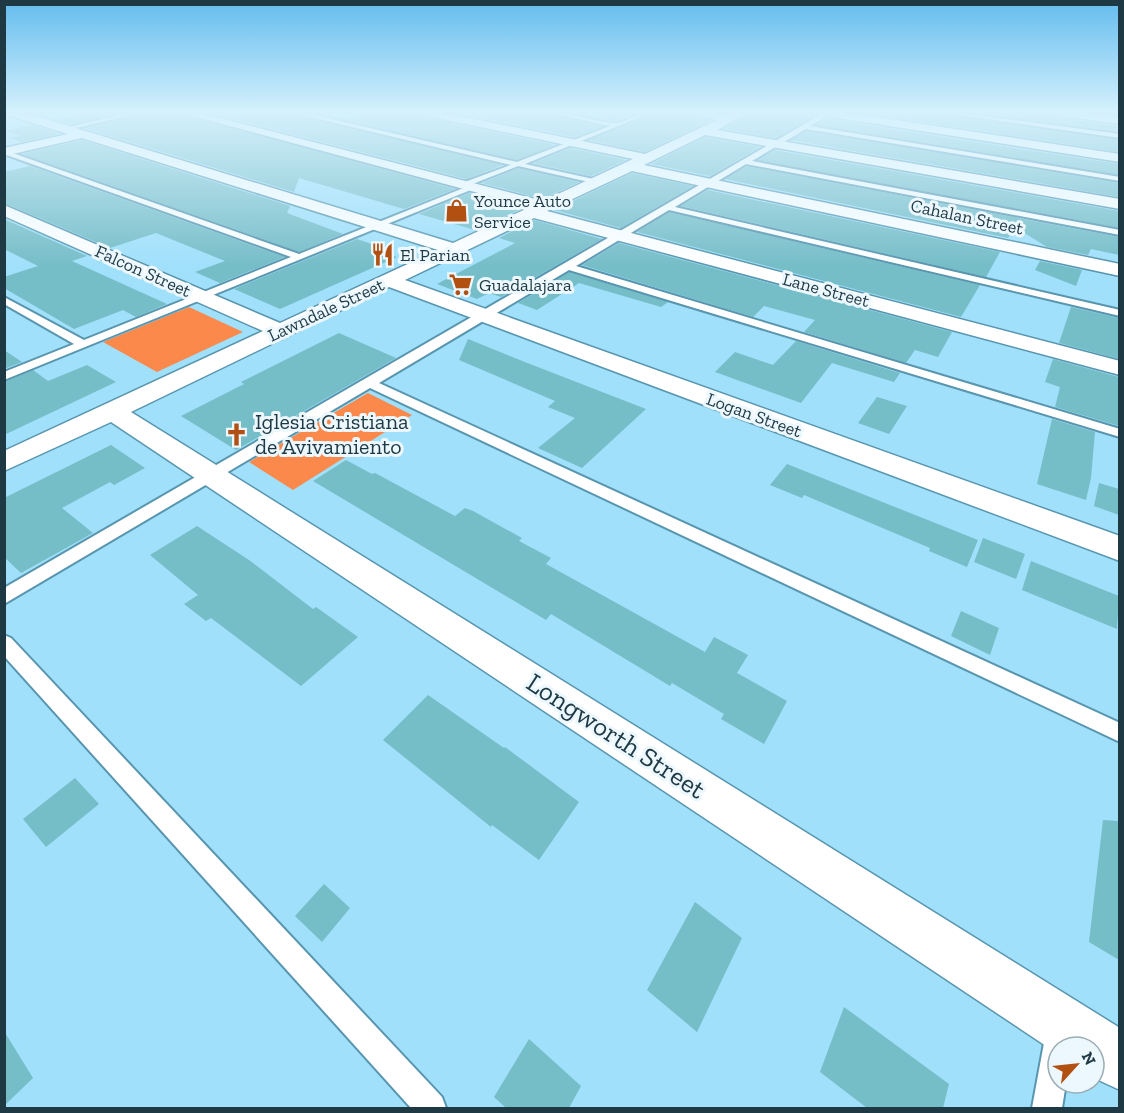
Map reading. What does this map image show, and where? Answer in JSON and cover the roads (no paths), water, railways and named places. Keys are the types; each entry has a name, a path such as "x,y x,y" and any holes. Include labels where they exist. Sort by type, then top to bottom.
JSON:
{"street":[{"path":"176,163 454,249"},
{"name":"Lane Street","path":"381,163 470,186 618,235 1119,368"},
{"name":"Lawndale Street","path":"4,462 637,163"},
{"name":"Cahalan Street","path":"642,163 708,183 1119,270"},
{"path":"884,163 1119,204"},
{"name":"Falcon Street","path":"4,210 281,331"},
{"name":"Logan Street","path":"388,280 1119,549"},
{"name":"Longworth Street","path":"112,411 1119,1061"}],"lane":[{"path":"35,163 298,257"},
{"path":"513,163 595,182"},
{"path":"4,597 743,163"},
{"path":"750,163 1119,233"},
{"path":"1022,163 1119,179"},
{"path":"4,376 378,225 518,164"},
{"path":"667,207 1119,313"},
{"path":"567,266 1119,433"},
{"path":"4,300 83,344"},
{"path":"370,383 1119,733"},
{"path":"4,643 431,1108"},
{"path":"1047,1108 1061,1023"}],"place":[{"name":"Younce Auto Service","path":"456,211"},
{"name":"El Parian","path":"382,255"},
{"name":"Guadalajara","path":"461,285"},
{"name":"Iglesia Cristiana de Avivamiento","path":"237,434"}]}
